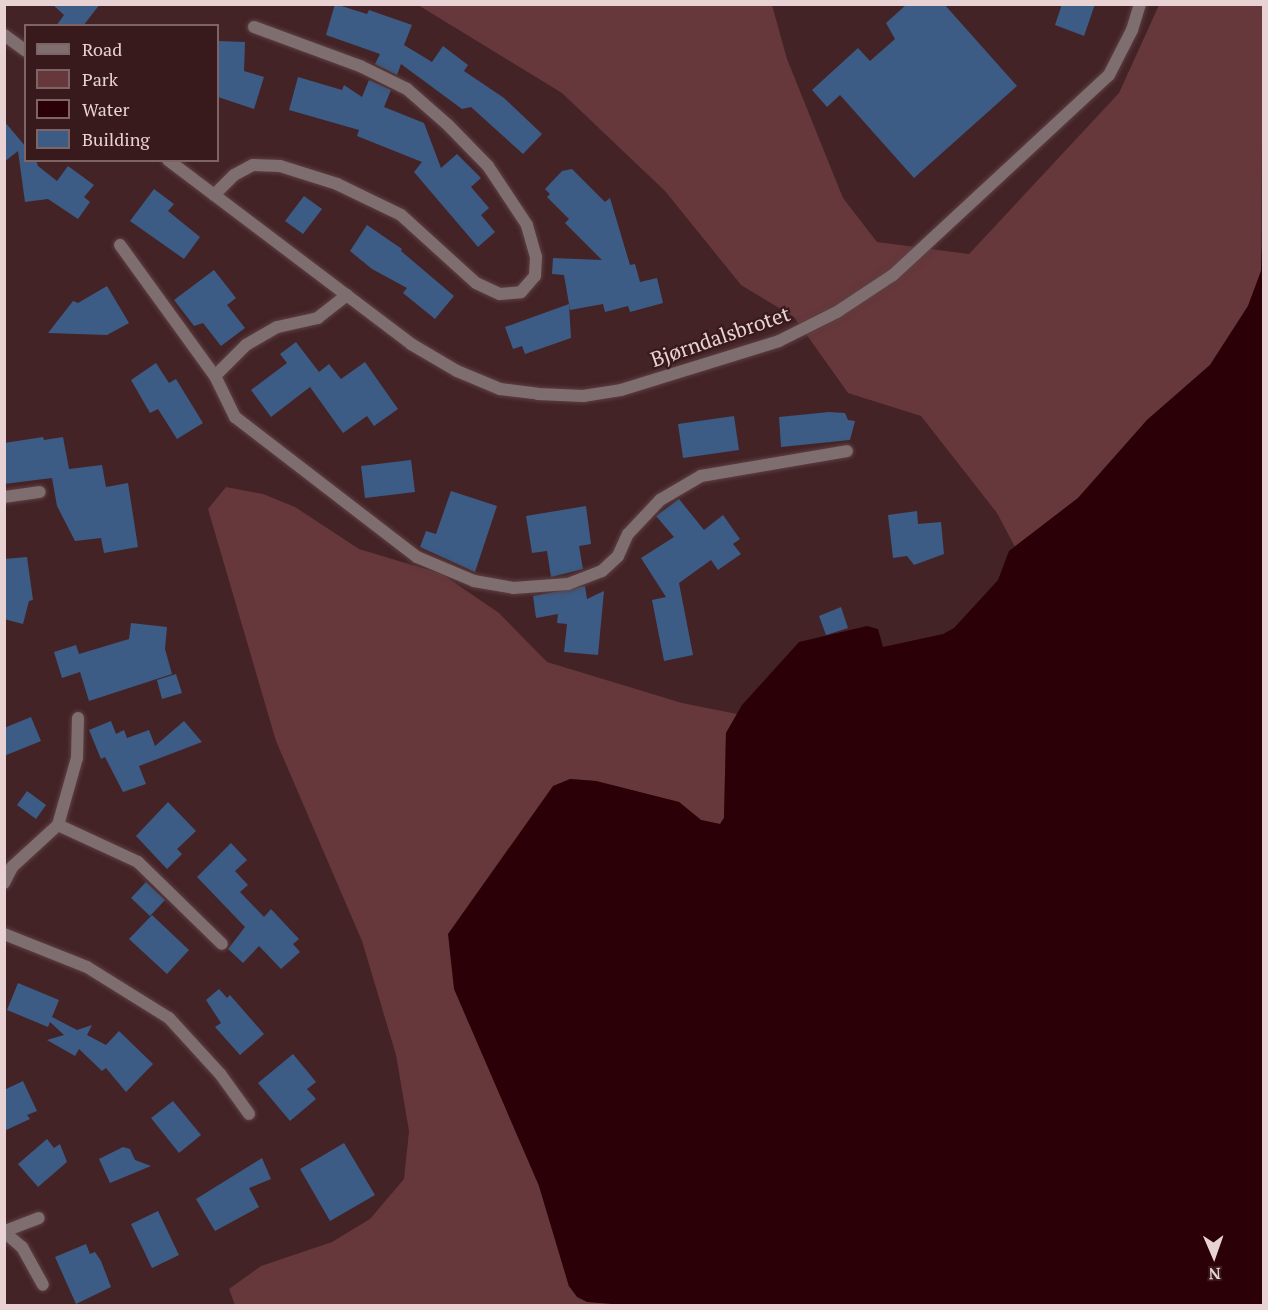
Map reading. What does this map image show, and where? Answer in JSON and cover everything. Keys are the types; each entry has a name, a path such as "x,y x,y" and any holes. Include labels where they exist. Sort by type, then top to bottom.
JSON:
{"street":[{"name":"Bjørndalsbrotet","path":"171,162 411,344 458,371 500,389 538,394 583,396 621,390 779,341 837,312 894,275 1109,75 1132,30 1140,4"},
{"path":"214,195 234,175 253,165 280,166 337,184 401,215 476,283 500,294 521,292 535,276 536,257 527,225 488,166 448,124 407,89 360,66 254,27"},
{"path":"4,35 24,50"},
{"path":"120,245 215,376 235,417 417,557 474,581 513,588 568,584 602,571 618,556 628,534 660,500 701,476 847,451"},
{"path":"215,376 246,345 277,327 318,318 347,295"},
{"path":"4,497 39,492"},
{"path":"4,883 12,867 58,825 77,758 78,718"},
{"path":"58,825 138,862 222,944"},
{"path":"4,934 87,967 169,1018 221,1075 249,1114"},
{"path":"39,1218 5,1232 22,1248 43,1285"}],"green space":[{"path":"418,5 772,5 787,59 843,198 877,242 969,254 1119,93 1159,5 1263,5 1261,271 1248,306 1210,365 1147,420 1078,498 1015,547 997,513 921,416 848,393 794,317 741,285 665,191 562,93"},
{"path":"226,487 263,494 295,507 359,549 442,574 499,613 547,662 682,703 737,714 726,733 724,818 720,824 701,820 679,802 596,781 569,779 539,1186 569,1287 637,1305 235,1305 229,1289 261,1266 332,1242 370,1219 404,1179 409,1131 396,1055 362,941 276,741 208,509"}],"water":[{"path":"1263,217 1263,1305 637,1306 587,1302 577,1297 569,1286 539,1186 454,989 448,934 553,786 570,779 596,781 679,802 701,820 720,824 724,818 726,733 742,705 799,642 867,626 878,629 883,647 943,634 954,628 998,580 1009,551 1078,498 1147,420 1210,365 1248,306 1261,271"}],"building":[{"path":"52,4 100,4 85,24 57,24 64,15"},
{"path":"335,4 367,14 369,10 412,25 404,45 432,62 443,46 468,65 464,71 504,98 542,134 523,154 471,107 462,109 401,64 397,75 375,64 380,54 326,35"},
{"path":"907,4 944,4 1017,86 914,178 840,95 827,107 812,90 858,48 870,61 895,39 886,23"},
{"path":"1062,4 1095,4 1084,36 1055,25"},
{"path":"219,41 245,42 244,71 264,77 254,109 219,97"},
{"path":"298,77 342,90 344,85 362,97 369,80 391,90 384,107 424,123 441,168 457,154 481,178 471,187 489,208 481,215 495,232 478,247 414,172 422,162 357,136 359,130 289,110"},
{"path":"4,121 24,145 24,162 37,162 38,166 57,181 68,166 94,185 84,197 90,202 78,219 48,199 25,202 18,151 4,162"},
{"path":"572,169 605,202 610,198 630,265 635,264 640,282 657,278 663,303 630,312 628,306 605,312 603,304 570,310 564,275 552,274 553,258 602,260 565,223 569,219 547,197 550,194 545,189 562,171"},
{"path":"154,189 174,204 168,211 200,237 184,259 130,221"},
{"path":"304,196 322,209 303,234 285,221"},
{"path":"367,225 402,249 401,251 454,296 435,319 403,293 407,288 372,269 350,251"},
{"path":"214,270 236,298 227,305 245,328 221,346 203,323 194,326 174,300"},
{"path":"107,286 129,323 107,335 48,333 73,301 78,303"},
{"path":"569,304 571,338 525,354 522,346 513,349 505,327"},
{"path":"296,342 319,372 329,364 341,379 365,362 398,409 374,426 367,416 343,433 310,387 271,417 251,390 287,363 280,354"},
{"path":"156,363 169,383 176,379 203,423 177,439 158,409 150,413 131,380"},
{"path":"829,412 845,413 848,420 855,421 850,440 781,447 779,417"},
{"path":"734,416 739,450 683,458 678,424"},
{"path":"43,437 44,440 63,437 69,469 102,465 106,487 128,483 138,547 104,553 101,538 75,541 57,506 52,478 4,484 4,443"},
{"path":"411,460 415,492 365,498 361,466"},
{"path":"451,491 497,506 475,572 420,547 426,531 436,534"},
{"path":"679,499 704,530 723,515 740,539 733,544 741,554 718,570 711,560 679,583 693,655 664,661 652,600 666,597 641,558 674,537 656,516"},
{"path":"586,506 591,544 579,546 583,569 551,577 547,551 532,553 526,516"},
{"path":"917,511 918,524 941,522 944,554 914,565 907,556 893,558 888,515"},
{"path":"27,557 33,600 29,601 23,624 4,619 4,559"},
{"path":"585,586 587,599 604,591 598,655 564,652 567,624 557,623 558,614 536,618 533,596"},
{"path":"841,607 848,628 826,635 819,616"},
{"path":"131,623 167,627 165,649 172,674 89,701 80,672 62,678 54,652 76,645 79,654 129,639"},
{"path":"176,674 182,693 162,699 157,680"},
{"path":"31,717 41,741 4,756 4,728"},
{"path":"111,721 116,734 124,730 127,738 149,730 155,746 184,721 202,742 139,766 146,784 123,792 105,757 101,759 89,730"},
{"path":"27,791 46,805 36,819 17,805"},
{"path":"168,802 196,831 177,849 182,854 167,869 136,836"},
{"path":"231,843 247,860 235,871 248,885 240,892 264,917 271,909 299,939 293,944 300,952 281,969 259,946 243,963 228,949 245,927 197,877"},
{"path":"146,882 165,900 150,916 131,898"},
{"path":"152,915 189,950 167,974 129,939"},
{"path":"18,983 59,1000 52,1017 77,1030 92,1025 87,1035 106,1045 119,1031 153,1064 126,1092 106,1068 102,1071 79,1049 75,1056 47,1040 64,1035 50,1022 48,1027 7,1010"},
{"path":"219,989 227,998 230,995 264,1034 240,1055 215,1027 221,1023 206,1000"},
{"path":"293,1054 316,1082 307,1089 316,1099 290,1121 258,1083"},
{"path":"23,1081 37,1111 27,1115 30,1119 4,1131 4,1090"},
{"path":"173,1101 201,1135 179,1153 151,1118"},
{"path":"47,1139 54,1148 60,1144 67,1162 38,1187 18,1164"},
{"path":"344,1143 375,1195 330,1221 300,1169"},
{"path":"123,1147 130,1149 135,1160 151,1166 110,1183 99,1159"},
{"path":"262,1158 271,1179 249,1188 259,1207 215,1231 196,1199"},
{"path":"158,1211 179,1255 152,1268 131,1224"},
{"path":"86,1244 90,1254 95,1252 101,1261 111,1287 76,1304 55,1257"}]}
